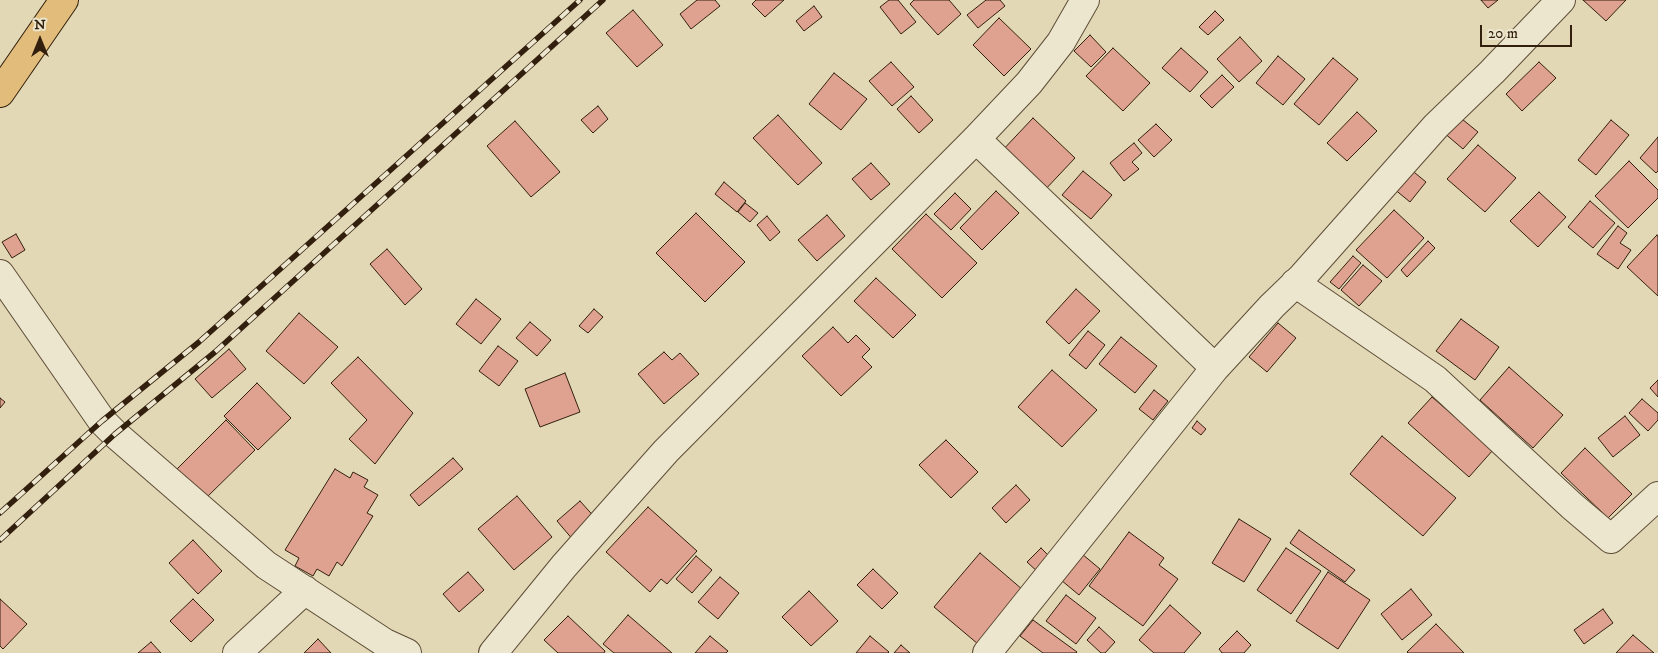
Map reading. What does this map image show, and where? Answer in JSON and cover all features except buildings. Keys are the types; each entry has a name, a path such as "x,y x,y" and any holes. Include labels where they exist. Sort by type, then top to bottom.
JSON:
{"main road":[{"path":"0,93 64,0"}],"street":[{"path":"493,653 564,566 666,451 976,140 1029,83 1060,42 1085,0"},
{"path":"987,653 1215,368 1295,283 1436,126 1492,72 1561,0"},
{"path":"976,140 1215,368"},
{"path":"0,274 102,421 266,565 391,650"},
{"path":"1295,283 1435,379 1572,506 1611,539 1658,496"},
{"path":"237,653 305,590"}],"railway":[{"path":"0,513 102,421 199,342 580,0"},
{"path":"0,540 115,434 215,352 603,0"}]}
